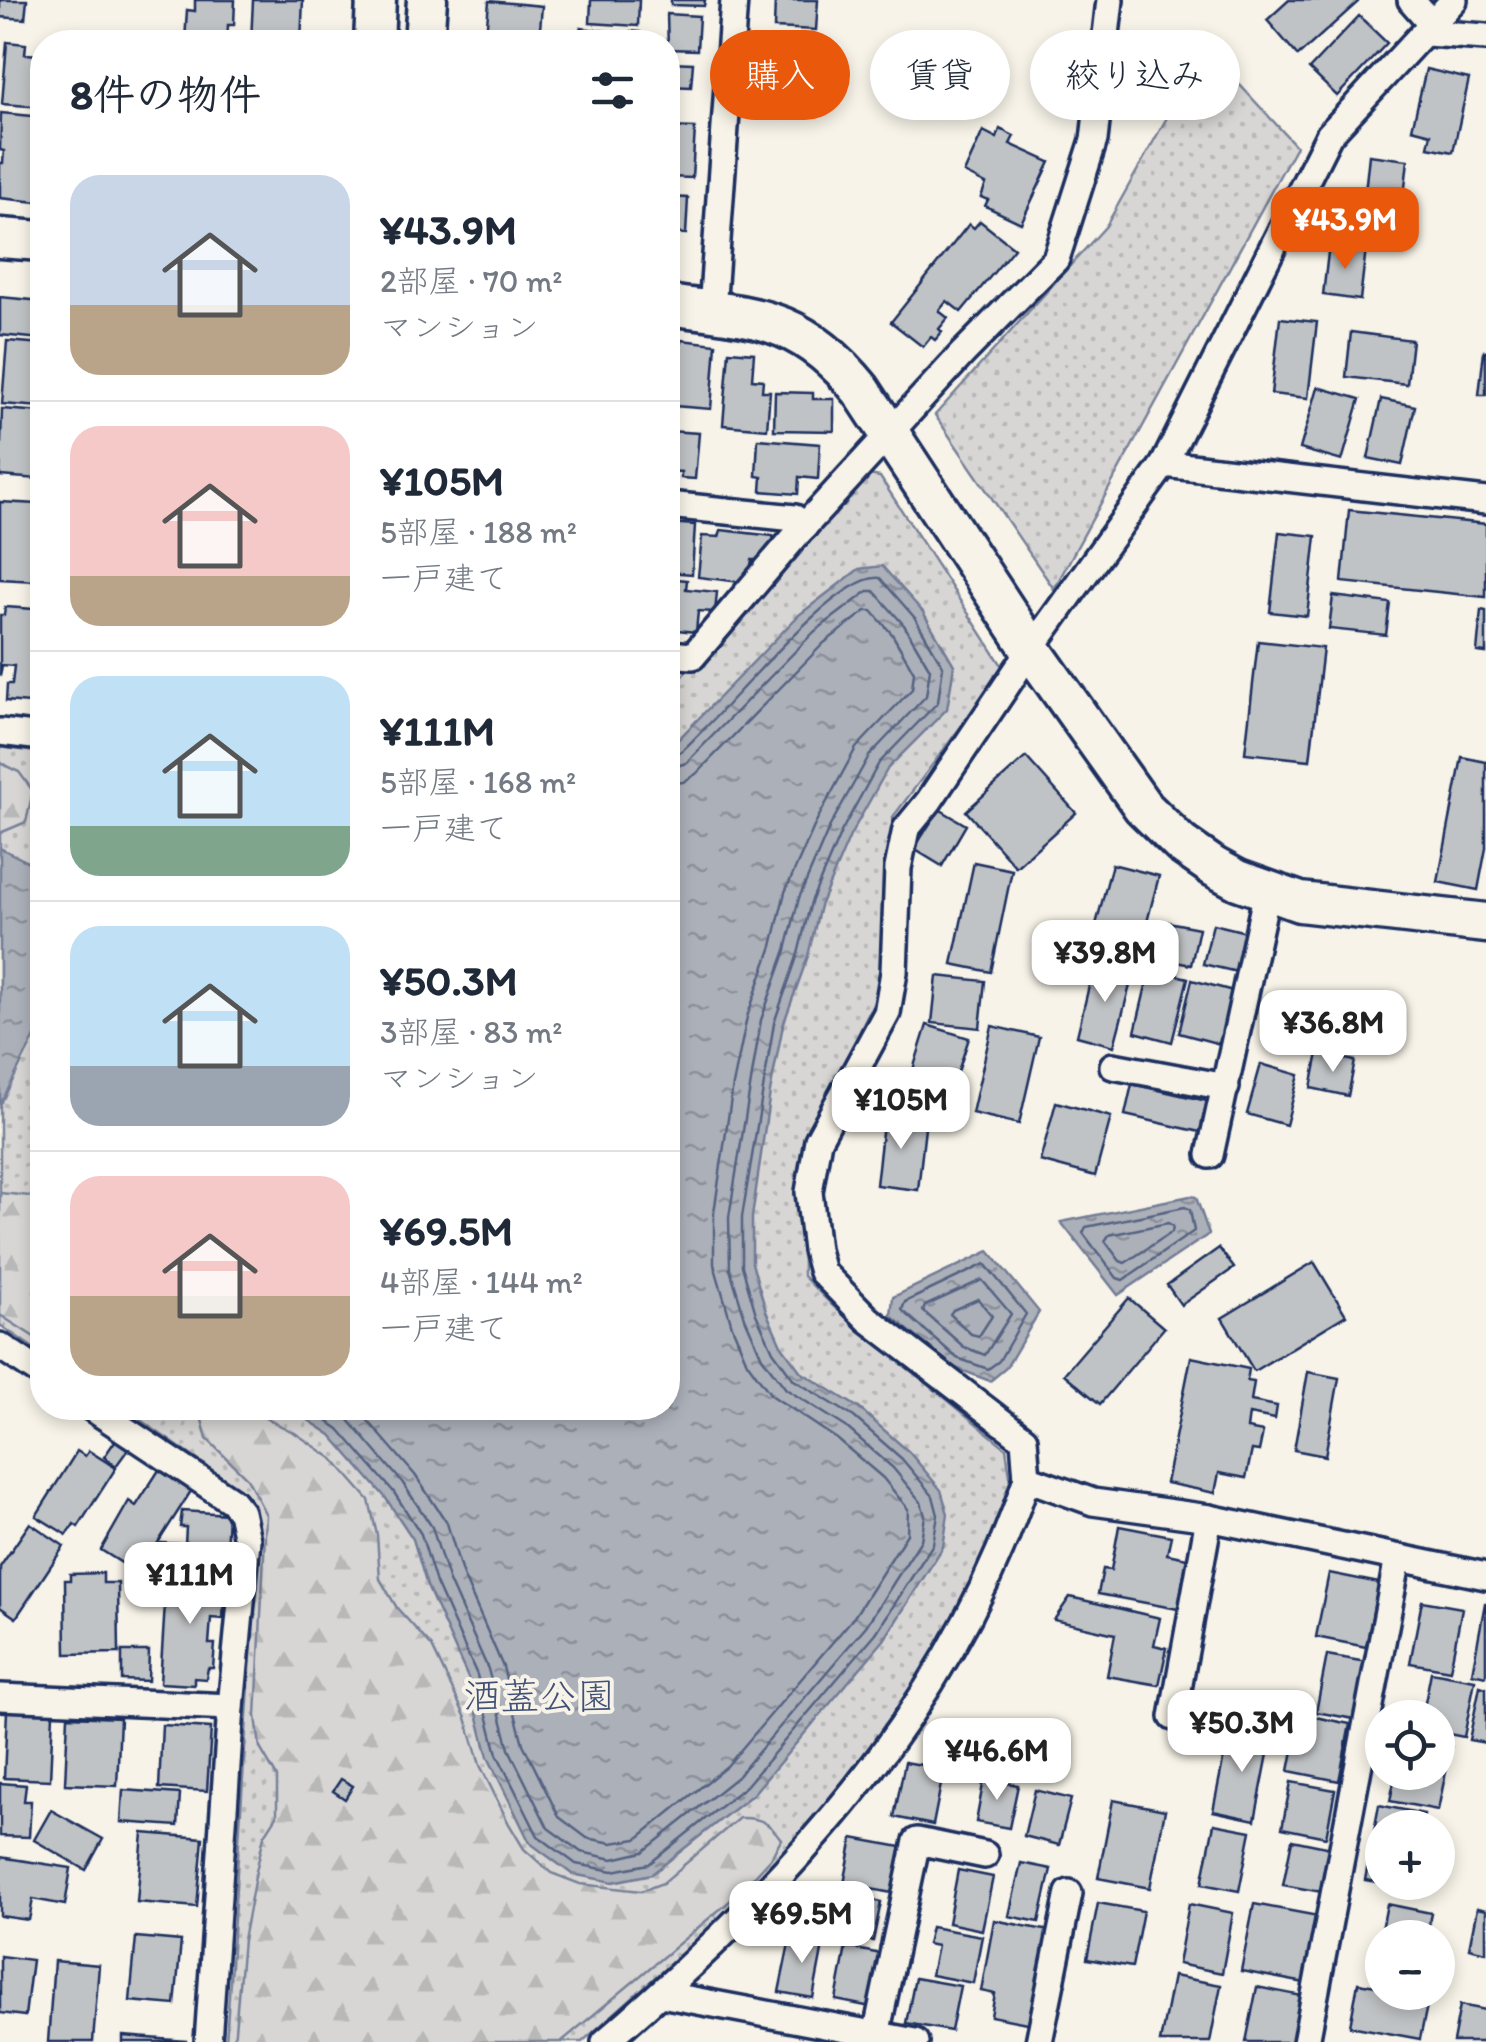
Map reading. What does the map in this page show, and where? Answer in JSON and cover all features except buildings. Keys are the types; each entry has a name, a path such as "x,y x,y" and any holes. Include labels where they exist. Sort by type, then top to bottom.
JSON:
{"street":[{"path":"375,30 376,0"},
{"path":"425,30 427,0"},
{"path":"712,311 734,0"},
{"path":"680,655 693,656 804,527 1056,259 1094,140 1110,0"},
{"path":"1411,0 1430,29 1486,37"},
{"path":"605,2042 750,1911 836,1816 921,1702 984,1592 1008,1538 1027,1478 1024,1440 868,1320 822,1272 809,1192 818,1140 886,1013 894,972 898,868 906,829 1164,464 1329,134 1454,0"},
{"path":"0,238 30,240"},
{"path":"680,307 769,320 810,339 842,368 1144,807 1160,825 1214,867 1267,892 1322,905 1486,923"},
{"path":"1164,464 1486,501"},
{"path":"680,506 796,518 804,527"},
{"path":"0,732 30,736"},
{"path":"1210,1155 1267,892"},
{"path":"1112,1066 1226,1086"},
{"path":"0,1346 30,1366"},
{"path":"110,1420 232,1501 241,1512 246,1552 230,1707 208,2042"},
{"path":"1027,1478 1093,1502 1208,1518 1486,1576"},
{"path":"1173,1717 1208,1518"},
{"path":"1306,2042 1398,1558"},
{"path":"0,1697 230,1707"},
{"path":"876,2035 917,1841 985,1855"},
{"path":"1039,2042 1069,1893"},
{"path":"661,1994 841,2035 876,2035 915,2042"}],"green space":[{"path":"1240,85 1296,146 1054,589 935,415 1106,226 1166,120 1240,120"},
{"name":"酒蓋公園","path":"862,474 880,477 1003,667 893,817 879,992 806,1141 802,1186 803,1276 833,1306 1006,1448 1011,1483 979,1573 906,1701 815,1819 748,1895 582,2042 226,2042 259,1531 244,1492 140,1420 680,1420 680,679"},
{"path":"0,747 30,751 30,1346 0,1325"},
{"path":"0,763 19,772 30,787 30,804 26,822 0,833"},
{"path":"0,1193 30,1196 30,1334 0,1315"},
{"path":"202,1420 269,1420 333,1459 369,1500 377,1535 380,1579 397,1608 432,1647 466,1718 480,1765 509,1824 524,1849 551,1873 580,1884 641,1891 663,1883 739,1818 763,1822 781,1839 771,1858 737,1895 561,2042 234,2042 243,1940 256,1871 264,1836 277,1816 277,1777 260,1748 256,1716 266,1515 247,1478 207,1439"}],"water":[{"path":"882,566 923,612 954,665 947,709 888,768 850,836 820,906 808,956 783,1025 770,1092 752,1217 752,1263 781,1345 801,1372 859,1408 909,1452 941,1490 948,1514 943,1547 884,1640 753,1794 652,1874 613,1882 572,1874 530,1843 488,1757 468,1678 427,1586 413,1539 385,1497 331,1435 308,1420 680,1420 680,738 799,615 859,569"},
{"path":"0,848 30,863 30,1046 0,1105"},
{"path":"1196,1197 1209,1234 1118,1295 1061,1222"},
{"path":"989,1251 1039,1312 1006,1368 990,1381 953,1367 891,1316 893,1297"}]}
